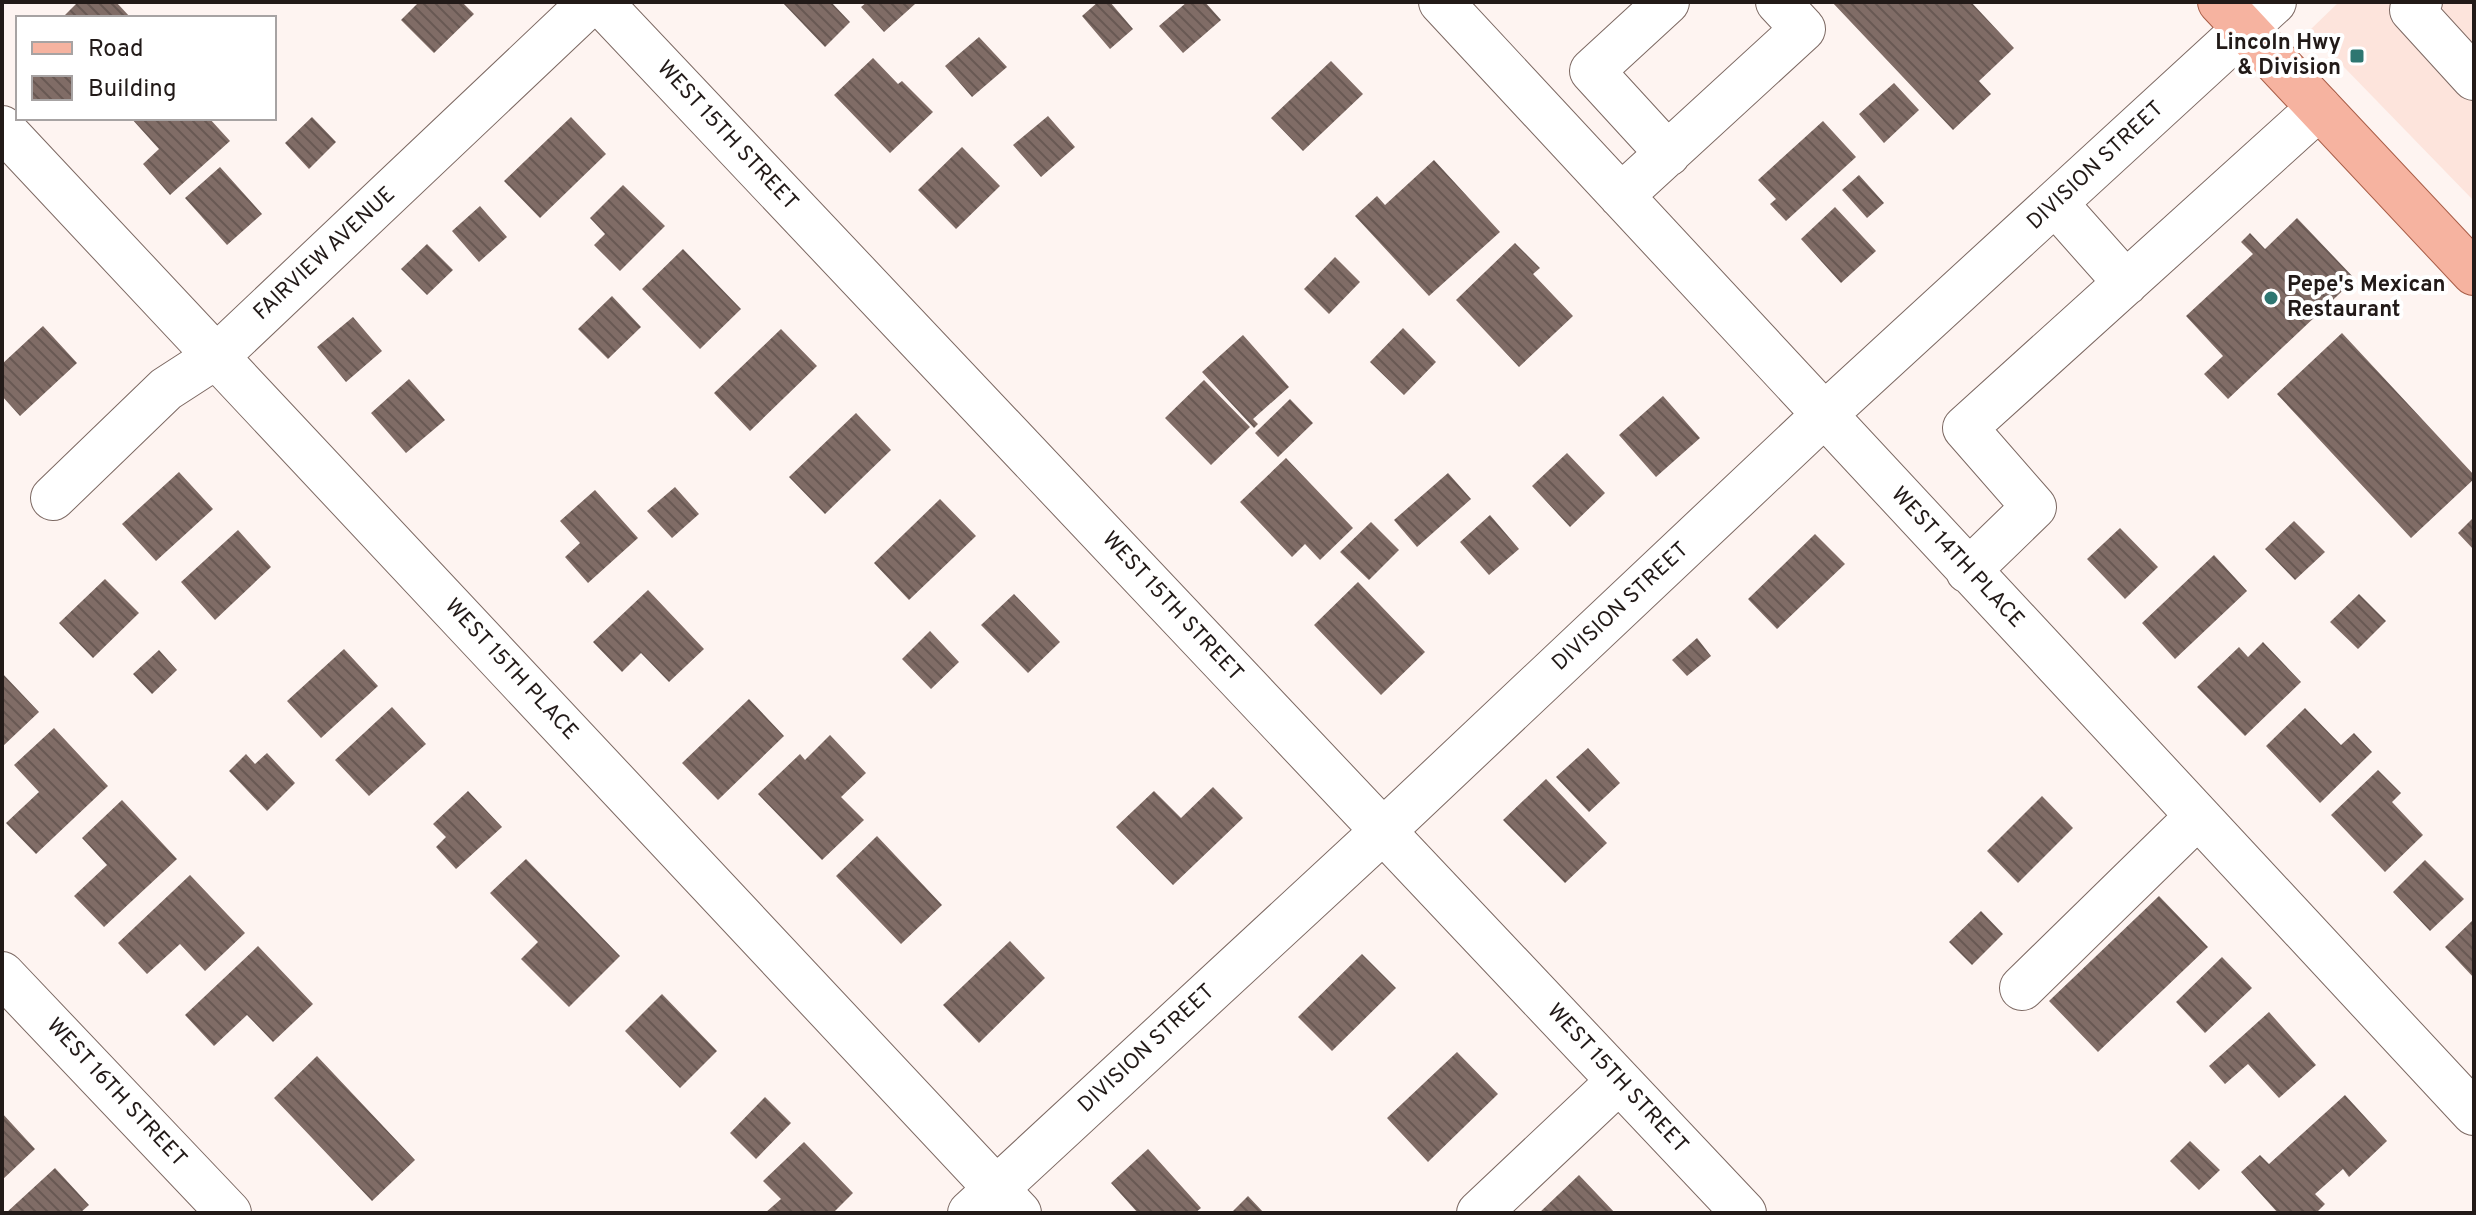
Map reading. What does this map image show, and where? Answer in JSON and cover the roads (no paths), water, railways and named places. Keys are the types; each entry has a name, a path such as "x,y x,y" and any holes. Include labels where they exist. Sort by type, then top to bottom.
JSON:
{"main road":[{"path":"2246,11 2319,108 2474,273"}],"street":[{"name":"FAIRVIEW AVENUE","path":"53,498 166,389 217,356 591,2"},
{"name":"WEST 15TH STREET","path":"600,2 1744,1213"},
{"name":"WEST 14TH PLACE","path":"1441,2 2474,1113"},
{"path":"1667,2 1592,71 1668,154"},
{"path":"1621,196 1803,29 1778,2"},
{"path":"2420,2 2412,10 2474,78"},
{"name":"DIVISION STREET","path":"995,1205 1383,831 1824,415 2055,203 2246,11"},
{"path":"1968,571 2034,507 1965,428 2319,108"},
{"name":"WEST 15TH PLACE","path":"2,128 217,356 995,1205"},
{"path":"2055,203 2126,283"},
{"path":"2022,988 2197,817"},
{"name":"WEST 16TH STREET","path":"2,974 229,1213"},
{"path":"1479,1213 1619,1081"}],"place":[{"name":"Lincoln Hwy & Division","path":"2357,56"},
{"name":"Pepe's Mexican Restaurant","path":"2271,298"}]}
